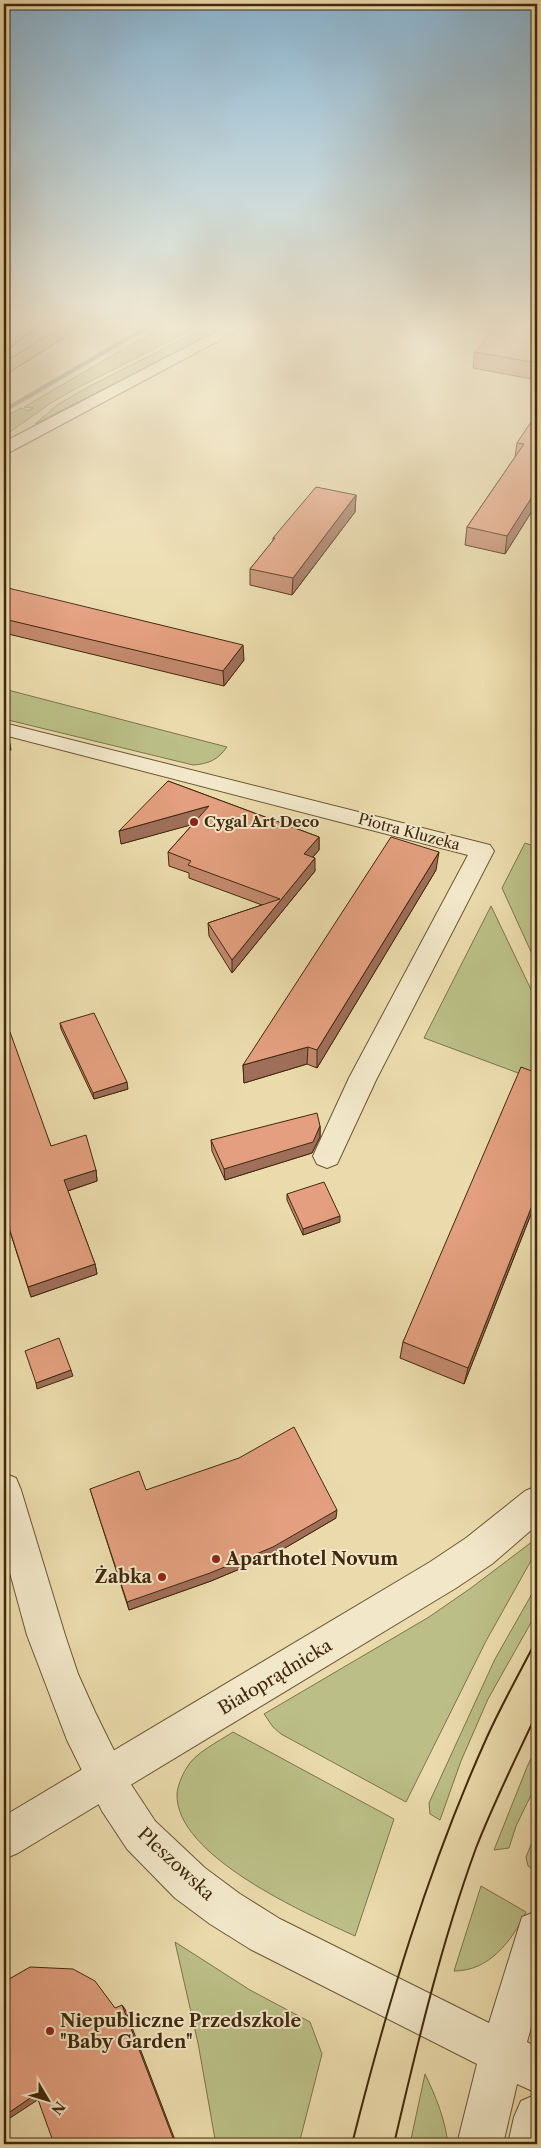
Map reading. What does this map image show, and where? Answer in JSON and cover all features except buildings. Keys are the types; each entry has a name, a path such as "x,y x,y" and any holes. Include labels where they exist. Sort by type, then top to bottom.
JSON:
{"street":[{"path":"4,448 46,426"},
{"name":"Piotra Kluzeka","path":"4,729 482,851 350,1102 326,1156"},
{"name":"Pleszowska","path":"4,1490 52,1651 78,1718 105,1778 127,1816 141,1835 190,1883 225,1909 265,1934 520,2061"},
{"name":"Białoprądnicka","path":"4,1839 443,1575 479,1551 537,1503"},
{"path":"480,2144 520,2061 537,1932"},
{"path":"530,2144 537,2117"}],"green space":[{"path":"4,426 18,426 4,436"},
{"path":"4,689 227,747 212,760 203,764 193,765 4,719"},
{"path":"525,843 537,847 537,965 502,888"},
{"path":"491,906 537,1002 537,1080 424,1038"},
{"path":"537,1538 537,1550 486,1641 406,1802 281,1734 273,1727 264,1714 429,1617"},
{"path":"537,1585 537,1612 488,1699 461,1761 440,1820 430,1814 429,1803 495,1659"},
{"path":"233,1732 394,1819 355,1936 277,1898 247,1880 220,1860 197,1839 182,1817 177,1794 184,1772 200,1753"},
{"path":"537,1746 537,1783 516,1826 509,1848 494,1850 527,1767"},
{"path":"537,1830 537,1873 528,1866 526,1857"},
{"path":"481,1886 526,1912 513,1934 498,1953 478,1966 467,1970 454,1971"},
{"path":"175,1942 250,1990 310,2022 322,2054 299,2144 218,2144 215,2139 198,2043"},
{"path":"425,2074 440,2108 448,2144 410,2144"}],"tram line":[{"path":"352,2144 410,1938 446,1836 487,1737 537,1639"},
{"path":"394,2144 431,1995 463,1884 490,1814 537,1713"}],"place":[{"name":"Cygal Art Deco","path":"194,822"},
{"name":"Aparthotel Novum","path":"216,1559"},
{"name":"Żabka","path":"162,1577"},
{"name":"Niepubliczne Przedszkole \"Baby Garden\"","path":"50,2031"}]}
